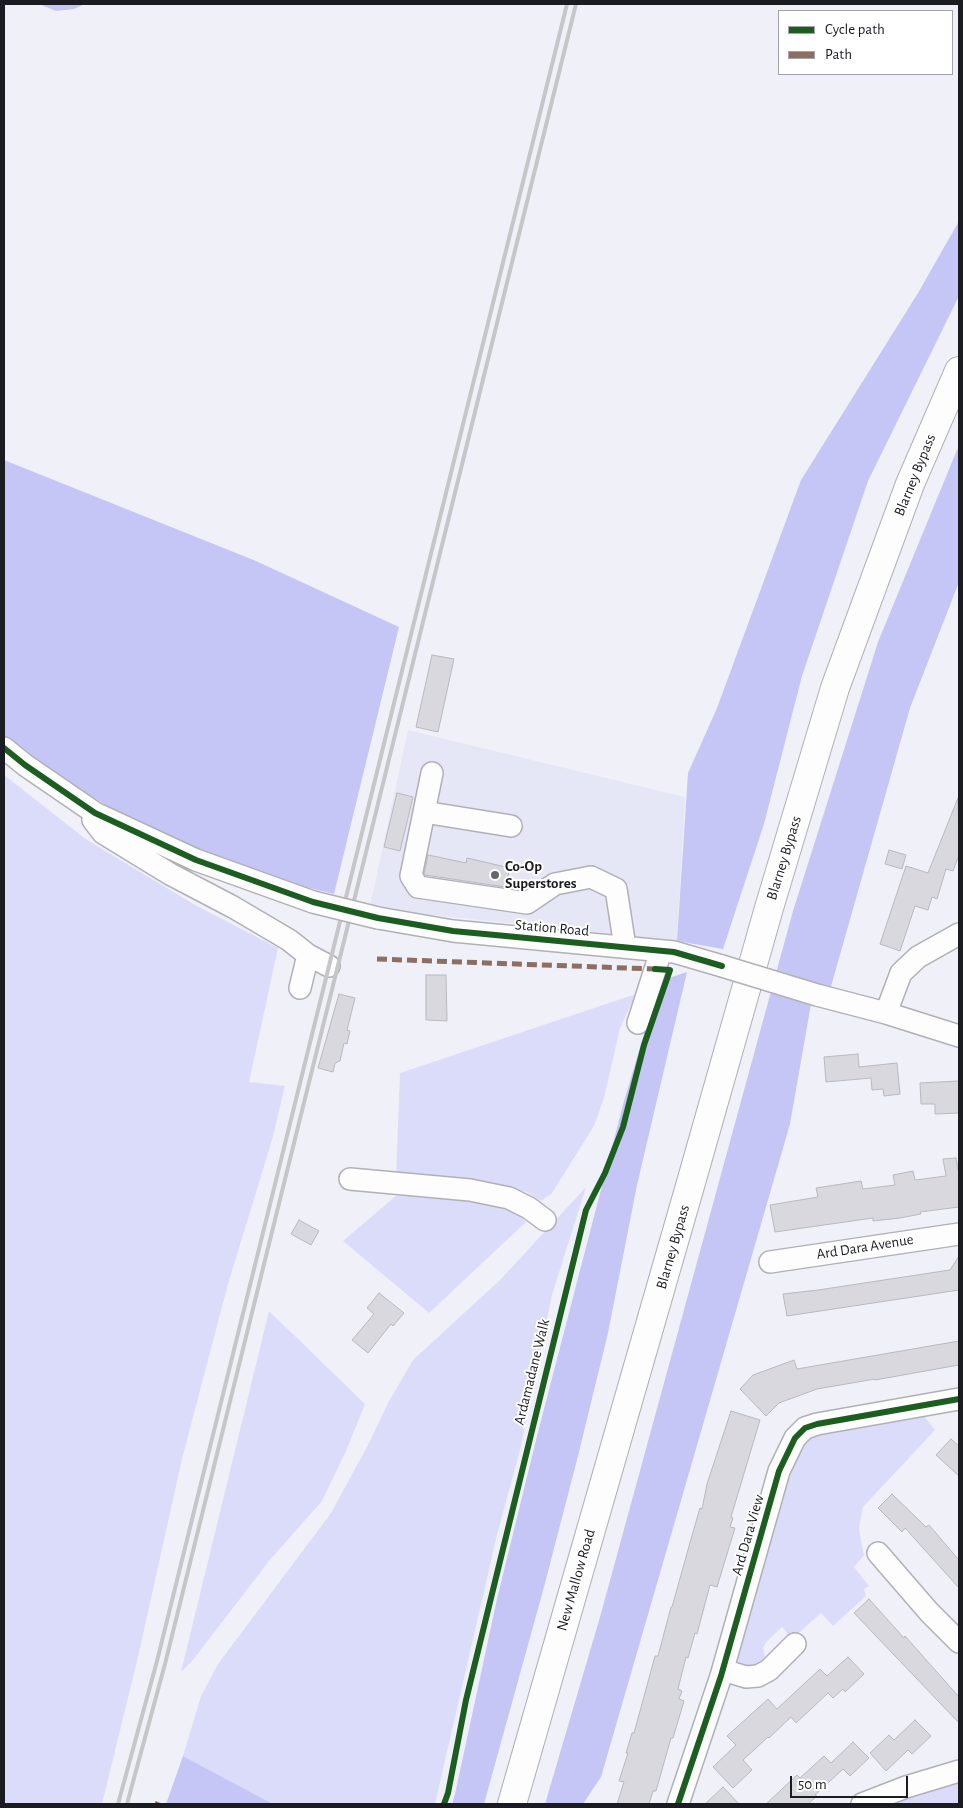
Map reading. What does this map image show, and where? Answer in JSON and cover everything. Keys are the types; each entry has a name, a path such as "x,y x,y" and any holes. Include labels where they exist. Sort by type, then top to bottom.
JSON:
{"highway":[{"name":"Blarney Bypass","path":"641,1355 769,908 835,688 910,484 959,371"},
{"name":"New Mallow Road","path":"512,1804 641,1355"}],"street":[{"name":"Station Road","path":"4,748 25,765 95,813 196,860 313,902 378,918 453,931 674,952 959,1036"},
{"path":"432,773 411,876 418,887 527,903 555,884 591,877 616,890 624,947"},
{"path":"424,812 511,826"},
{"path":"95,813 93,820 103,833 170,874 233,907 289,940 308,955 329,966"},
{"path":"886,1013 901,973 918,957 959,934"},
{"path":"638,1023 661,951"},
{"path":"300,988 308,955"},
{"path":"350,1179 470,1190 509,1198 529,1208 545,1220"},
{"name":"Ard Dara Avenue","path":"770,1262 959,1234"},
{"name":"Ard Dara View","path":"678,1804 723,1670 779,1471 795,1438 805,1428 817,1424 959,1399"},
{"path":"878,1553 959,1642"},
{"path":"723,1670 746,1677 758,1676 769,1670 795,1644"},
{"path":"862,1804 906,1787 959,1771"}],"shaded area":[{"path":"39,4 85,4 74,9 56,11"},
{"path":"959,221 959,296 868,481 802,676 764,824 723,949 677,941 688,773 717,708 801,480 918,293"},
{"path":"959,445 959,582 910,708 830,990 811,1004 790,1124 601,1777 583,1804 545,1804 600,1617 793,911 878,642"},
{"path":"4,460 256,561 399,627 334,894 277,880 188,847 130,819 55,775 4,737"},
{"path":"408,730 685,797 677,941 394,911 370,906"},
{"path":"4,775 87,840 195,905 278,948 249,1082 285,1086 272,1140 228,1284 182,1459 138,1657 102,1804 4,1804"},
{"path":"687,972 637,1185 608,1333 578,1456 484,1804 452,1804 497,1599 537,1436 624,1101 660,981"},
{"path":"636,994 620,1028 604,1098 594,1126 552,1193 541,1201 527,1192 489,1182 396,1176 400,1073"},
{"path":"586,1187 552,1295 520,1450 497,1535 435,1804 273,1804 183,1756 201,1696 218,1664 331,1513 368,1445 388,1403 413,1360 500,1280"},
{"path":"414,1194 504,1205 518,1213 526,1222 429,1313 343,1241 396,1196"},
{"path":"269,1311 365,1404 346,1451 322,1501 269,1561 193,1660 181,1672"},
{"path":"924,1416 935,1430 863,1507 859,1528 864,1555 854,1567 869,1586 864,1589 866,1596 833,1626 821,1613 792,1639 782,1627 767,1641 763,1648 765,1657 763,1664 753,1670 739,1664 735,1654 796,1449 811,1436 821,1433"},
{"path":"183,1756 273,1804 166,1804"},
{"path":"959,1779 959,1804 902,1804 896,1800"}],"building":[{"path":"432,655 454,659 438,732 416,727"},
{"path":"397,793 413,797 400,851 384,847"},
{"path":"958,798 959,855 953,871 946,869 937,899 932,897 928,910 915,906 900,951 880,944 906,866 928,873"},
{"path":"889,850 906,855 902,869 885,864"},
{"path":"428,855 466,863 467,858 510,868 505,887 425,875"},
{"path":"426,975 446,975 447,1021 426,1020"},
{"path":"339,994 355,998 347,1030 350,1031 347,1044 344,1043 340,1061 335,1063 333,1072 318,1068"},
{"path":"858,1054 859,1067 897,1063 900,1094 884,1096 883,1089 872,1090 871,1078 826,1082 824,1057"},
{"path":"959,1081 959,1113 935,1114 935,1104 921,1104 920,1083"},
{"path":"956,1158 959,1174 959,1207 920,1212 921,1214 900,1218 873,1221 873,1218 775,1232 770,1205 818,1197 816,1188 861,1181 863,1189 895,1185 893,1175 913,1171 915,1180 946,1176 943,1159"},
{"path":"299,1220 319,1231 311,1245 291,1234"},
{"path":"959,1256 959,1290 787,1316 783,1294 950,1270"},
{"path":"379,1293 404,1313 393,1326 391,1324 368,1353 352,1340 374,1314 367,1308"},
{"path":"959,1341 959,1365 817,1389 779,1403 766,1416 740,1389 753,1375 794,1360 797,1369"},
{"path":"731,1411 760,1420 731,1517 733,1518 730,1527 735,1528 717,1587 710,1585 697,1634 695,1633 688,1658 686,1657 678,1689 682,1691 679,1699 684,1701 656,1791 653,1791 649,1804 617,1804 624,1782 619,1781 628,1753 626,1753 632,1733 634,1733 655,1656 658,1656 700,1508 702,1509 707,1484"},
{"path":"951,1439 959,1446 959,1476 936,1455"},
{"path":"892,1494 926,1527 929,1525 959,1560 959,1588 905,1528 902,1532 878,1508"},
{"path":"869,1599 959,1697 959,1723 854,1613"},
{"path":"848,1657 864,1674 845,1692 843,1689 833,1698 828,1693 796,1723 791,1717 768,1737 743,1760 752,1770 733,1788 713,1767 736,1745 727,1736 768,1699 777,1709 820,1669 827,1676"},
{"path":"915,1720 931,1736 912,1754 908,1750 886,1771 870,1753 889,1735 894,1740"},
{"path":"853,1742 869,1758 850,1776 843,1769 808,1804 766,1804 797,1775 800,1778 824,1756 831,1763"},
{"path":"723,1787 739,1804 705,1804"}],"railway":[{"path":"118,1804 157,1661 567,4"},
{"path":"127,1804 165,1664 576,4"}],"marked path":[{"path":"377,959 655,969"}],"cycle path":[{"path":"4,748 25,765 95,813 196,860 313,902 378,918 453,931 674,952 722,966"},
{"name":"Ardamadane Walk","path":"444,1804 448,1793 466,1700 586,1210 605,1173 623,1127 644,1045 670,970 655,969"},
{"path":"678,1804 721,1676 779,1471 795,1438 805,1428 817,1424 959,1399"}],"place":[{"name":"Co-Op Superstores","path":"495,875"}]}
